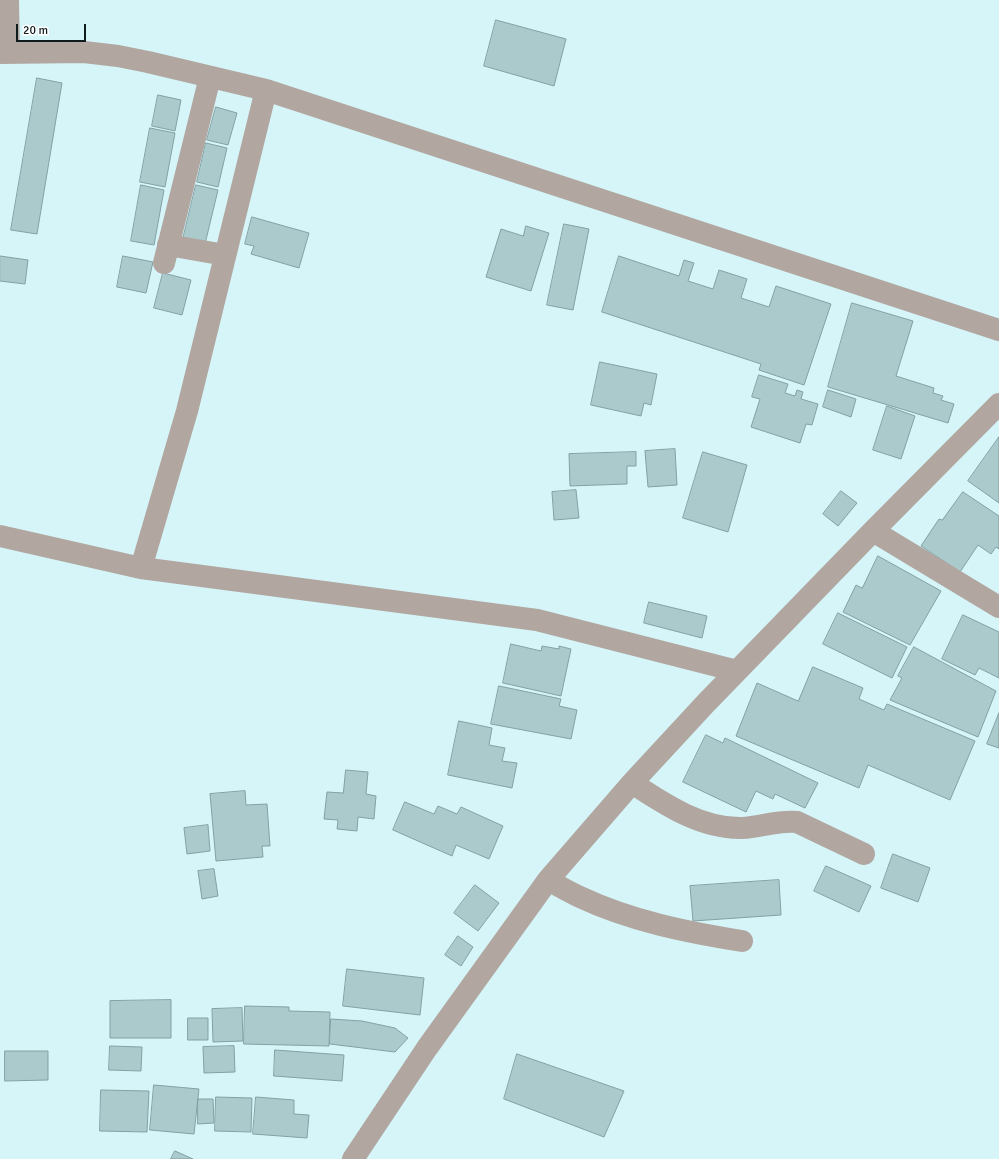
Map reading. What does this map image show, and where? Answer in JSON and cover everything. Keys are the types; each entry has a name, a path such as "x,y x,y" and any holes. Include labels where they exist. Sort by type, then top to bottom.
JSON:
{"street":[{"path":"8,0 5,53 84,52 118,56 266,90 999,330"},
{"path":"210,77 166,254 225,255"},
{"path":"141,568 187,411 266,90"},
{"path":"353,1159 426,1048 548,880 632,783 737,671 999,404"},
{"path":"873,531 999,607"},
{"path":"0,536 141,568 537,620 737,671"},
{"path":"632,783 668,806 700,820 726,827 741,828 788,821 797,822 864,854"},
{"path":"548,880 579,897 626,915 674,928 742,941"}],"building":[{"path":"496,20 566,39 554,86 484,66"},
{"path":"37,78 62,83 37,234 11,230"},
{"path":"158,95 181,100 175,131 152,126"},
{"path":"216,107 237,113 228,145 207,140"},
{"path":"150,128 175,133 165,187 140,182"},
{"path":"206,143 227,148 218,187 197,182"},
{"path":"141,185 164,190 154,245 131,241"},
{"path":"196,185 218,190 205,244 183,239"},
{"path":"252,217 309,233 299,268 251,254 254,246 245,244"},
{"path":"564,224 589,229 573,310 547,305"},
{"path":"526,226 549,233 531,291 486,277 501,229 523,236"},
{"path":"0,256 28,260 25,284 0,281"},
{"path":"123,256 153,262 146,293 117,287"},
{"path":"619,256 679,276 684,260 694,263 688,281 713,289 719,270 747,279 741,298 769,307 776,286 831,304 804,385 759,370 761,364 602,312"},
{"path":"163,273 191,280 182,315 154,308"},
{"path":"852,303 913,321 896,376 934,388 933,393 943,396 941,400 954,404 948,423 828,387"},
{"path":"600,362 657,374 651,405 644,403 641,416 591,405"},
{"path":"759,375 788,384 785,393 795,396 797,390 803,392 801,399 818,404 812,425 806,424 800,443 751,427 760,399 752,397"},
{"path":"828,390 856,399 851,417 823,407"},
{"path":"887,406 915,416 901,459 873,450"},
{"path":"999,437 999,503 968,481"},
{"path":"675,449 677,485 648,487 645,451"},
{"path":"636,452 636,466 627,466 627,484 570,486 569,454"},
{"path":"703,452 747,465 728,532 683,518"},
{"path":"576,490 579,518 554,520 552,492"},
{"path":"841,491 857,503 838,526 823,514"},
{"path":"963,492 999,516 999,549 996,547 991,554 978,545 960,572 921,546 939,519 942,520"},
{"path":"878,556 941,591 910,645 843,612 856,585 862,588"},
{"path":"649,602 707,616 702,638 644,623"},
{"path":"838,613 907,647 892,678 823,644"},
{"path":"963,615 999,632 999,678 979,668 975,675 942,659"},
{"path":"511,644 541,651 542,646 559,649 559,646 571,649 561,696 503,683"},
{"path":"914,647 996,691 978,737 890,700 902,678 898,676"},
{"path":"813,667 863,688 859,699 884,710 887,704 975,741 950,800 868,765 859,788 736,736 757,683 798,701"},
{"path":"499,686 561,699 559,706 577,710 571,739 491,724"},
{"path":"999,713 999,748 987,744"},
{"path":"459,721 492,728 489,745 505,748 502,761 517,763 512,788 448,775"},
{"path":"706,735 723,743 725,738 818,783 805,808 775,794 773,799 756,791 746,812 683,782"},
{"path":"346,770 368,772 366,794 376,796 374,819 358,817 357,831 337,829 338,820 324,819 327,792 343,793"},
{"path":"245,791 246,805 267,804 270,846 262,846 263,857 216,861 210,794"},
{"path":"405,802 434,814 438,806 457,814 461,807 503,826 489,859 456,845 452,856 393,830"},
{"path":"208,825 210,851 187,854 184,828"},
{"path":"893,854 930,868 918,902 881,888"},
{"path":"826,866 871,886 859,912 814,891"},
{"path":"214,869 218,896 202,899 198,871"},
{"path":"779,880 781,915 693,921 690,886"},
{"path":"475,885 499,903 478,931 454,913"},
{"path":"458,936 473,947 461,966 445,955"},
{"path":"347,969 424,978 420,1015 343,1006"},
{"path":"171,1000 171,1038 110,1038 110,1001"},
{"path":"245,1006 289,1007 289,1011 330,1012 329,1046 244,1044"},
{"path":"242,1008 243,1041 213,1042 212,1009"},
{"path":"188,1018 208,1018 208,1040 188,1040"},
{"path":"331,1019 362,1021 395,1028 408,1038 395,1052 330,1044"},
{"path":"110,1046 142,1047 141,1071 109,1070"},
{"path":"234,1046 235,1072 204,1073 203,1047"},
{"path":"275,1050 344,1055 342,1081 274,1076"},
{"path":"5,1051 48,1051 48,1080 5,1081"},
{"path":"517,1054 624,1091 604,1137 504,1099"},
{"path":"154,1085 199,1089 194,1134 150,1130"},
{"path":"101,1090 149,1091 147,1132 100,1131"},
{"path":"216,1097 252,1098 251,1132 215,1131"},
{"path":"256,1097 294,1100 294,1114 309,1115 307,1138 253,1134"},
{"path":"198,1099 213,1099 214,1123 198,1124"},
{"path":"175,1151 193,1159 171,1159"}]}
